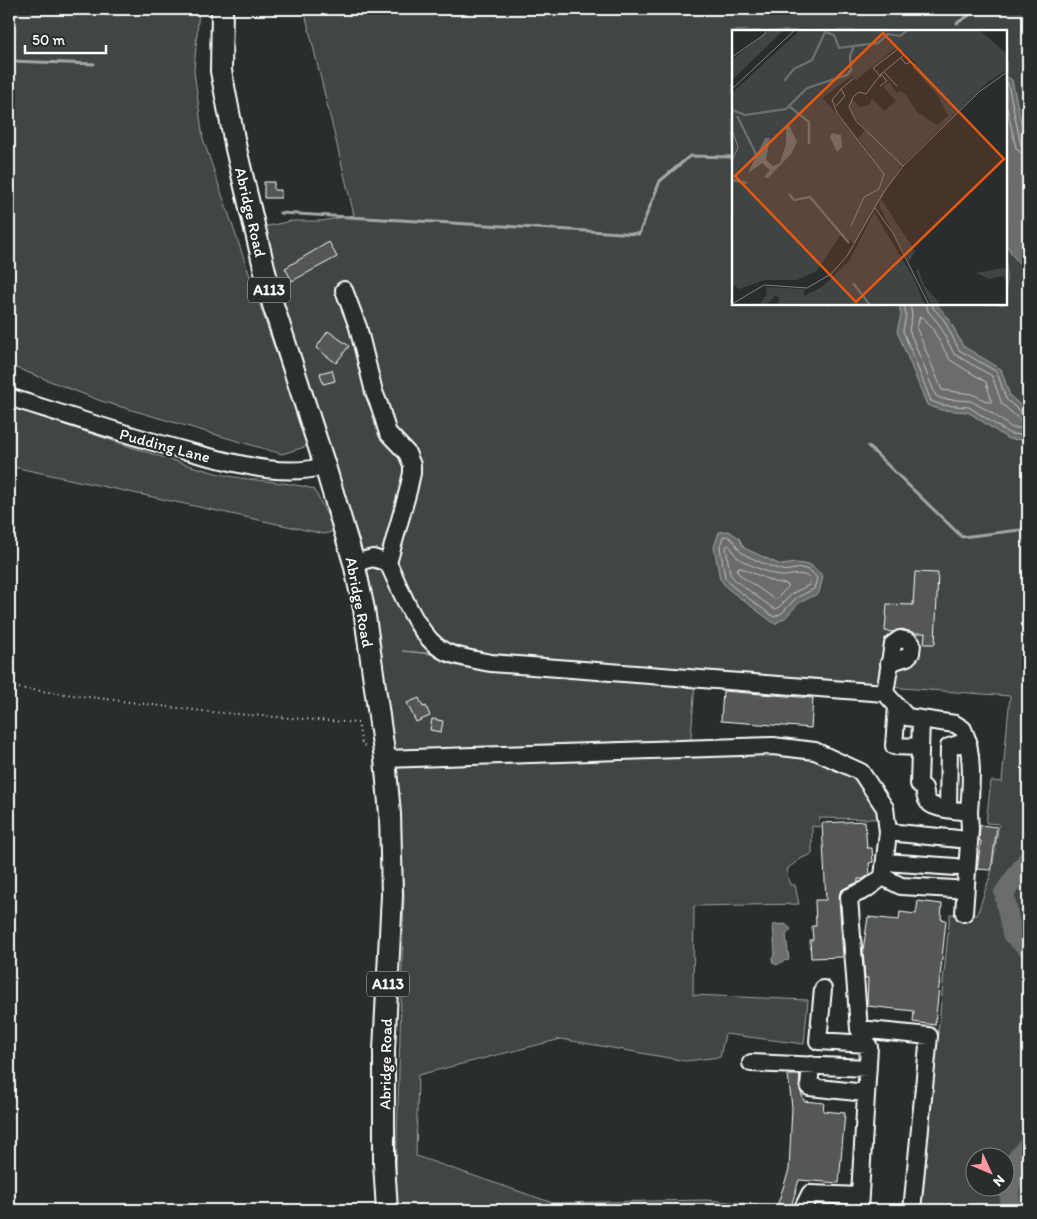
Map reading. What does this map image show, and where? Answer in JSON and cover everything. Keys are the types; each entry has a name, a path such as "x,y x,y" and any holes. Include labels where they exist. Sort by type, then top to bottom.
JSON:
{"main road":[{"name":"Abridge Road","path":"222,9 221,71 250,207 273,305 354,563 364,609 385,754 390,814 392,895 384,1050 384,1163 387,1210"}],"street":[{"path":"344,290 358,327 374,392 388,434 407,453 412,465 410,482 388,563 420,629 433,644 446,652 491,663 885,693 907,717 955,724 963,729 968,741 971,791 968,812 970,829 964,913"},
{"name":"Pudding Lane","path":"9,397 140,440 242,465 281,470 303,470 325,466"},
{"path":"354,563 374,558 388,563"},
{"path":"885,693 890,663"},
{"path":"897,706 894,746 920,747"},
{"path":"921,719 919,784 924,788 927,801 931,805 968,812"},
{"path":"948,809 949,747 968,741"},
{"path":"385,754 773,746 815,751 861,772 885,808 888,832 884,869 865,890 848,897 859,1029 869,1047 859,1203 810,1194 802,1210"},
{"path":"888,832 959,839"},
{"path":"884,869 956,867"},
{"path":"884,869 901,886 954,889"},
{"path":"823,989 818,1041 868,1044"},
{"path":"859,1029 929,1036 912,1210"},
{"path":"751,1063 868,1068"},
{"path":"811,1066 809,1088 866,1093"}],"path":[{"path":"9,687 210,712 358,723 362,745 385,754"}],"shaded area":[{"path":"9,9 199,9 194,71 203,139 308,446 282,454 101,401 19,369 9,367"},
{"path":"304,9 1028,9 1028,1210 920,1210 950,914 977,915 992,870 999,824 986,823 991,781 1002,782 1010,696 402,651 695,683 690,751 811,756 859,776 884,819 819,818 820,827 812,826 812,854 802,858 788,868 787,875 790,885 795,885 799,904 694,906 693,995 808,1000 804,1044 725,1034 720,1057 686,1061 561,1039 418,1075 416,1156 553,1203 706,1200 772,1206 772,1210 395,1210 404,895 395,753 368,570 333,456 280,305 259,228 291,221 322,221 354,215"},
{"path":"9,407 164,458 216,473 314,489 335,531 324,534 9,466"}],"water":[{"path":"1007,77 1012,80 1028,154 1028,274 1007,246"},
{"path":"899,305 937,305 948,317 963,346 1001,369 1010,396 1028,412 1028,440 1008,439 968,412 941,410 927,405 897,331 901,315"},
{"path":"729,531 739,538 744,548 781,565 796,563 811,565 823,576 819,593 799,603 786,617 775,624 728,589 720,579 714,547 719,532"},
{"path":"785,924 791,929 786,935 789,960 777,965 773,963 772,958 775,954 773,925"}],"building":[{"path":"264,182 274,182 274,190 281,190 281,198 264,198"},
{"path":"329,242 337,257 292,281 285,268"},
{"path":"328,331 349,346 336,363 316,348"},
{"path":"332,370 335,381 323,384 320,373"},
{"path":"915,572 938,573 935,644 924,644 925,633 914,633 902,629 893,632 885,631 887,604 913,605"},
{"path":"723,691 813,698 811,728 721,721"},
{"path":"419,698 423,707 426,706 430,716 416,722 407,703"},
{"path":"432,719 443,721 441,732 430,730"},
{"path":"865,821 867,848 872,848 873,862 869,863 870,874 863,879 858,879 858,882 840,892 843,957 811,958 810,940 813,940 812,926 816,926 815,900 826,900 822,823"},
{"path":"980,825 997,827 991,870 977,869 981,841 979,840"},
{"path":"918,901 942,904 941,919 946,920 935,1025 913,1022 914,1011 867,1006 868,978 865,978 863,950 868,917 899,920 900,912 916,914"},
{"path":"788,1075 800,1075 799,1087 804,1101 824,1103 823,1111 845,1113 839,1183 799,1180 790,1210 777,1206 789,1170 792,1107"}],"waterway":[{"path":"957,23 979,9"},
{"path":"9,61 94,64"},
{"path":"280,213 639,234 660,181 690,156 732,157"},
{"path":"868,446 962,537 1028,529"},
{"path":"1028,859 1004,893 1012,934 1028,948"},
{"path":"1011,1210 1009,1191 1016,1160 1028,1145"}]}
